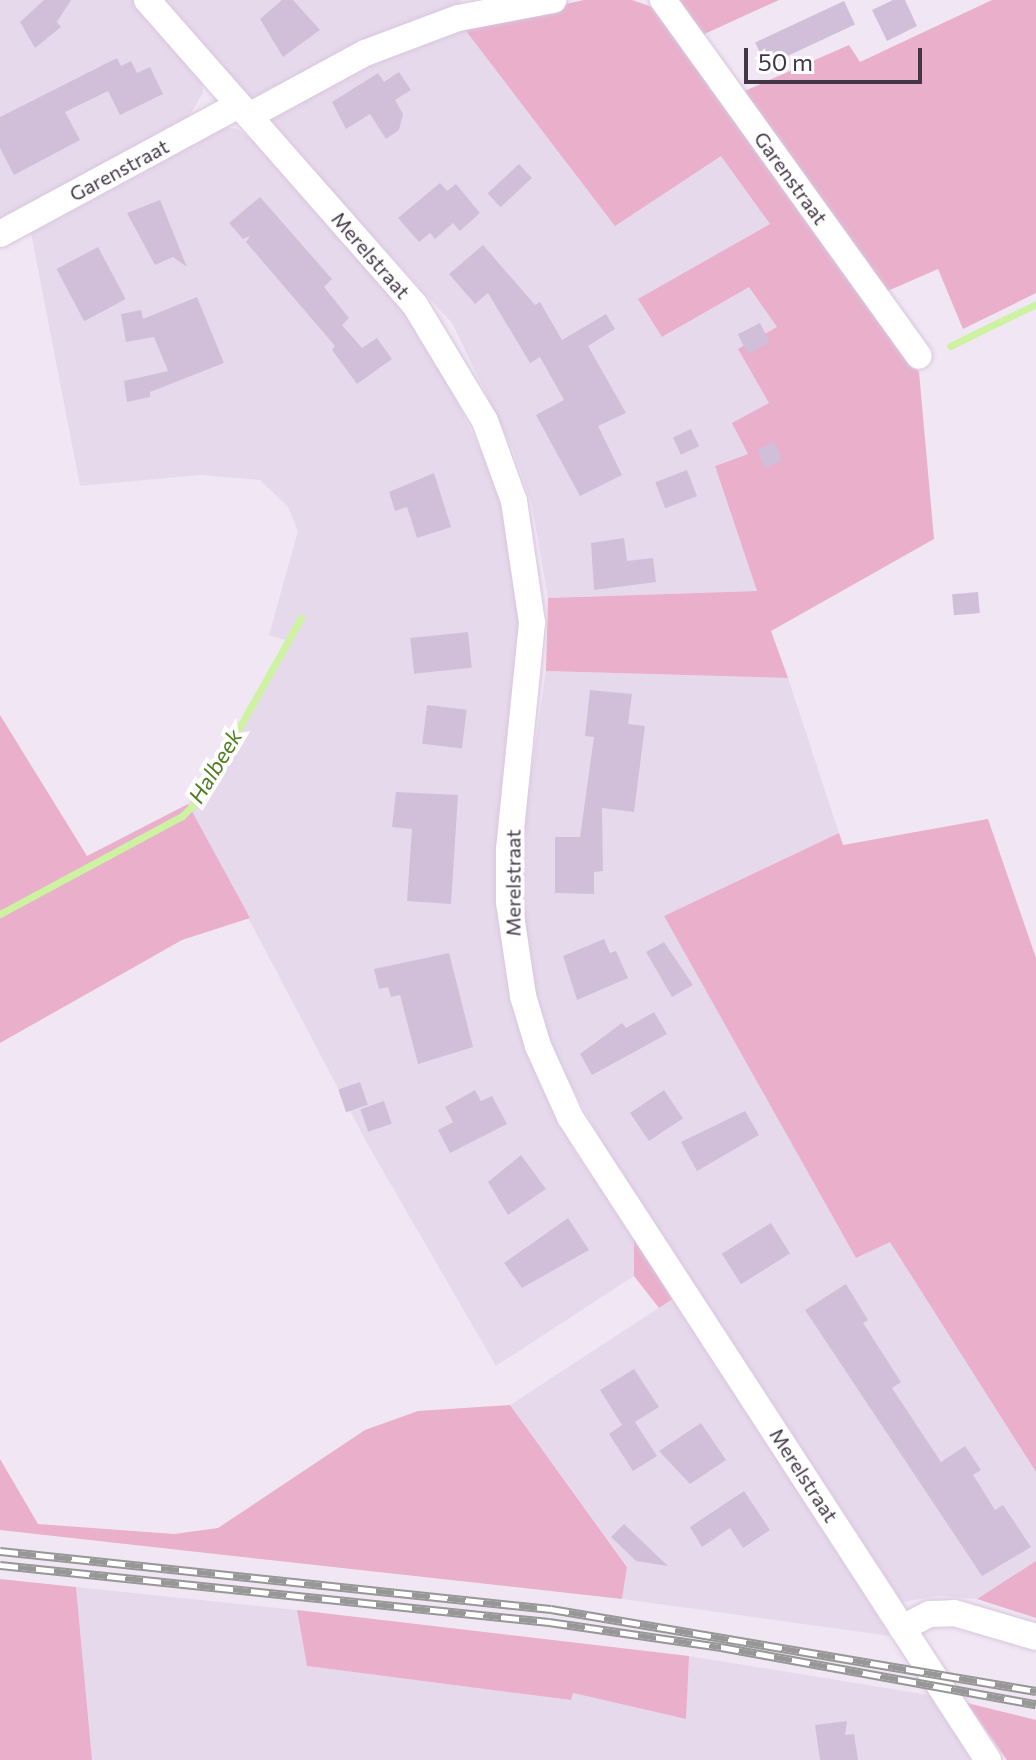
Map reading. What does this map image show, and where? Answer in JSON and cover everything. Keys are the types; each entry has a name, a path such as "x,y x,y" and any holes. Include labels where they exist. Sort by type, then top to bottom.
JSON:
{"street":[{"name":"Merelstraat","path":"147,0 415,305 466,384 502,462 528,579 532,657 509,849 509,902 520,982 538,1046 570,1117 988,1760"},
{"name":"Garenstraat","path":"0,234 365,53 458,18 553,0"},
{"name":"Garenstraat","path":"663,0 919,356"},
{"path":"902,1628 930,1614 954,1613 1036,1637"}],"shaded area":[{"path":"0,0 136,0 202,80 203,93 187,120 0,218"},
{"path":"165,0 460,0 464,10 266,97 250,98"},
{"path":"584,0 632,0 652,7 919,372 934,539 771,631 788,678 546,671 548,598 757,591 715,466 748,454 732,423 769,403 738,349 777,327 749,287 662,337 638,299 770,224 721,156 615,226 463,27"},
{"path":"673,0 779,0 700,36"},
{"path":"992,0 1036,0 1036,293 963,329 938,269 883,293 740,93 849,45 860,62"},
{"path":"463,27 721,155 770,224 663,337 749,286 777,327 770,404 748,454 715,466 757,591 548,598 532,505 513,450 452,323 275,129 270,116 368,64"},
{"path":"227,127 238,129 288,175 428,342 500,491 515,567 519,633 495,887 505,968 537,1073 573,1149 634,1238 634,1276 496,1366 368,1145 188,804 220,760 288,641 269,635 298,531 288,507 260,480 201,475 80,486 31,233"},
{"path":"546,671 788,678 839,833 664,916 857,1258 890,1241 1036,1472 1036,1561 977,1599 939,1596 902,1602 605,1147 554,1055 532,984 518,860"},
{"path":"0,715 87,856 188,804 250,918 182,940 0,1043"},
{"path":"988,819 1036,958 1036,1472 890,1242 856,1258 664,916 839,833 843,845"},
{"path":"634,1238 674,1298 659,1308 634,1276"},
{"path":"674,1298 890,1636 622,1599 627,1566 510,1405"},
{"path":"510,1405 627,1567 622,1599 0,1530 0,1459 38,1524 174,1534 218,1528 365,1430 418,1411"},
{"path":"1036,1561 1036,1618 977,1599"},
{"path":"0,1579 76,1587 92,1760 0,1760"},
{"path":"76,1587 297,1610 307,1666 570,1700 573,1693 685,1719 689,1656 929,1695 973,1760 92,1760"},
{"path":"297,1610 689,1656 686,1719 573,1693 571,1700 307,1666"},
{"path":"967,1703 1036,1720 1036,1760 1007,1760"}],"building":[{"path":"44,0 71,0 57,22 61,27 35,48 20,22"},
{"path":"282,0 293,0 320,30 283,57 260,19"},
{"path":"893,0 905,0 917,26 887,41 872,10"},
{"path":"844,1 855,25 766,66 755,42"},
{"path":"117,58 121,66 131,61 137,73 150,67 163,94 120,115 108,91 65,112 80,140 14,175 0,148 0,117"},
{"path":"399,72 411,90 395,100 403,114 399,130 386,139 370,114 346,129 332,102 378,73 384,82"},
{"path":"519,164 532,178 501,207 488,193"},
{"path":"440,183 447,191 456,184 480,213 460,231 453,223 435,239 430,233 419,242 398,218"},
{"path":"260,197 332,279 324,287 349,318 342,325 362,348 377,338 392,359 357,384 332,350 335,346 246,242 250,236 243,239 229,223"},
{"path":"160,200 187,267 173,257 155,265 127,213"},
{"path":"483,245 535,305 540,302 562,340 606,314 615,329 588,346 626,413 598,426 622,475 580,496 536,415 564,400 540,357 530,363 488,293 475,304 449,274"},
{"path":"98,247 126,299 84,321 57,269"},
{"path":"197,297 224,363 150,392 150,397 127,402 124,381 168,371 154,337 126,342 121,314 141,310 143,319"},
{"path":"760,323 770,343 748,354 738,334"},
{"path":"691,429 699,446 681,455 673,437"},
{"path":"774,442 782,460 765,468 757,450"},
{"path":"687,470 697,496 665,508 655,482"},
{"path":"434,473 451,527 417,538 407,507 395,511 389,492"},
{"path":"624,538 627,561 653,558 656,582 594,590 591,543"},
{"path":"978,592 980,613 954,615 952,594"},
{"path":"468,632 472,668 414,674 410,638"},
{"path":"590,690 632,694 628,724 645,726 634,812 602,808 603,871 594,872 594,894 555,893 555,837 580,837 594,737 585,736"},
{"path":"427,705 467,710 462,749 422,744"},
{"path":"396,792 458,795 451,904 407,901 412,829 392,827"},
{"path":"604,939 610,953 616,951 628,978 577,1000 563,956"},
{"path":"664,942 693,985 672,997 646,952"},
{"path":"449,953 473,1047 418,1064 400,995 391,997 388,987 379,989 374,969"},
{"path":"654,1012 667,1034 592,1075 580,1054 622,1023 626,1028"},
{"path":"360,1082 368,1105 346,1112 338,1089"},
{"path":"475,1090 481,1101 492,1096 507,1124 450,1153 438,1130 453,1122 445,1107"},
{"path":"664,1090 683,1118 649,1141 630,1113"},
{"path":"384,1101 392,1124 368,1132 360,1109"},
{"path":"745,1111 759,1135 697,1171 681,1142"},
{"path":"521,1155 546,1189 508,1215 488,1182"},
{"path":"568,1218 589,1250 522,1288 504,1263"},
{"path":"771,1223 790,1254 741,1284 722,1254"},
{"path":"846,1284 868,1320 863,1323 901,1382 892,1388 941,1462 965,1446 981,1470 973,1475 995,1510 1003,1505 1031,1547 982,1576 805,1310"},
{"path":"634,1369 659,1407 635,1422 657,1456 633,1471 609,1434 622,1425 600,1390"},
{"path":"701,1423 726,1460 690,1484 659,1451"},
{"path":"744,1491 770,1530 743,1548 730,1528 702,1547 690,1527"},
{"path":"624,1524 668,1566 636,1561 611,1537"},
{"path":"847,1721 845,1735 854,1734 858,1760 820,1760 815,1725"}],"waterway":[{"name":"Halbeek","path":"950,346 1036,304"},
{"name":"Halbeek","path":"0,914 182,816 199,799 301,618"}],"railway":[{"path":"0,1551 551,1609 1036,1691"},
{"path":"0,1565 549,1622 721,1647 1036,1704"}]}
